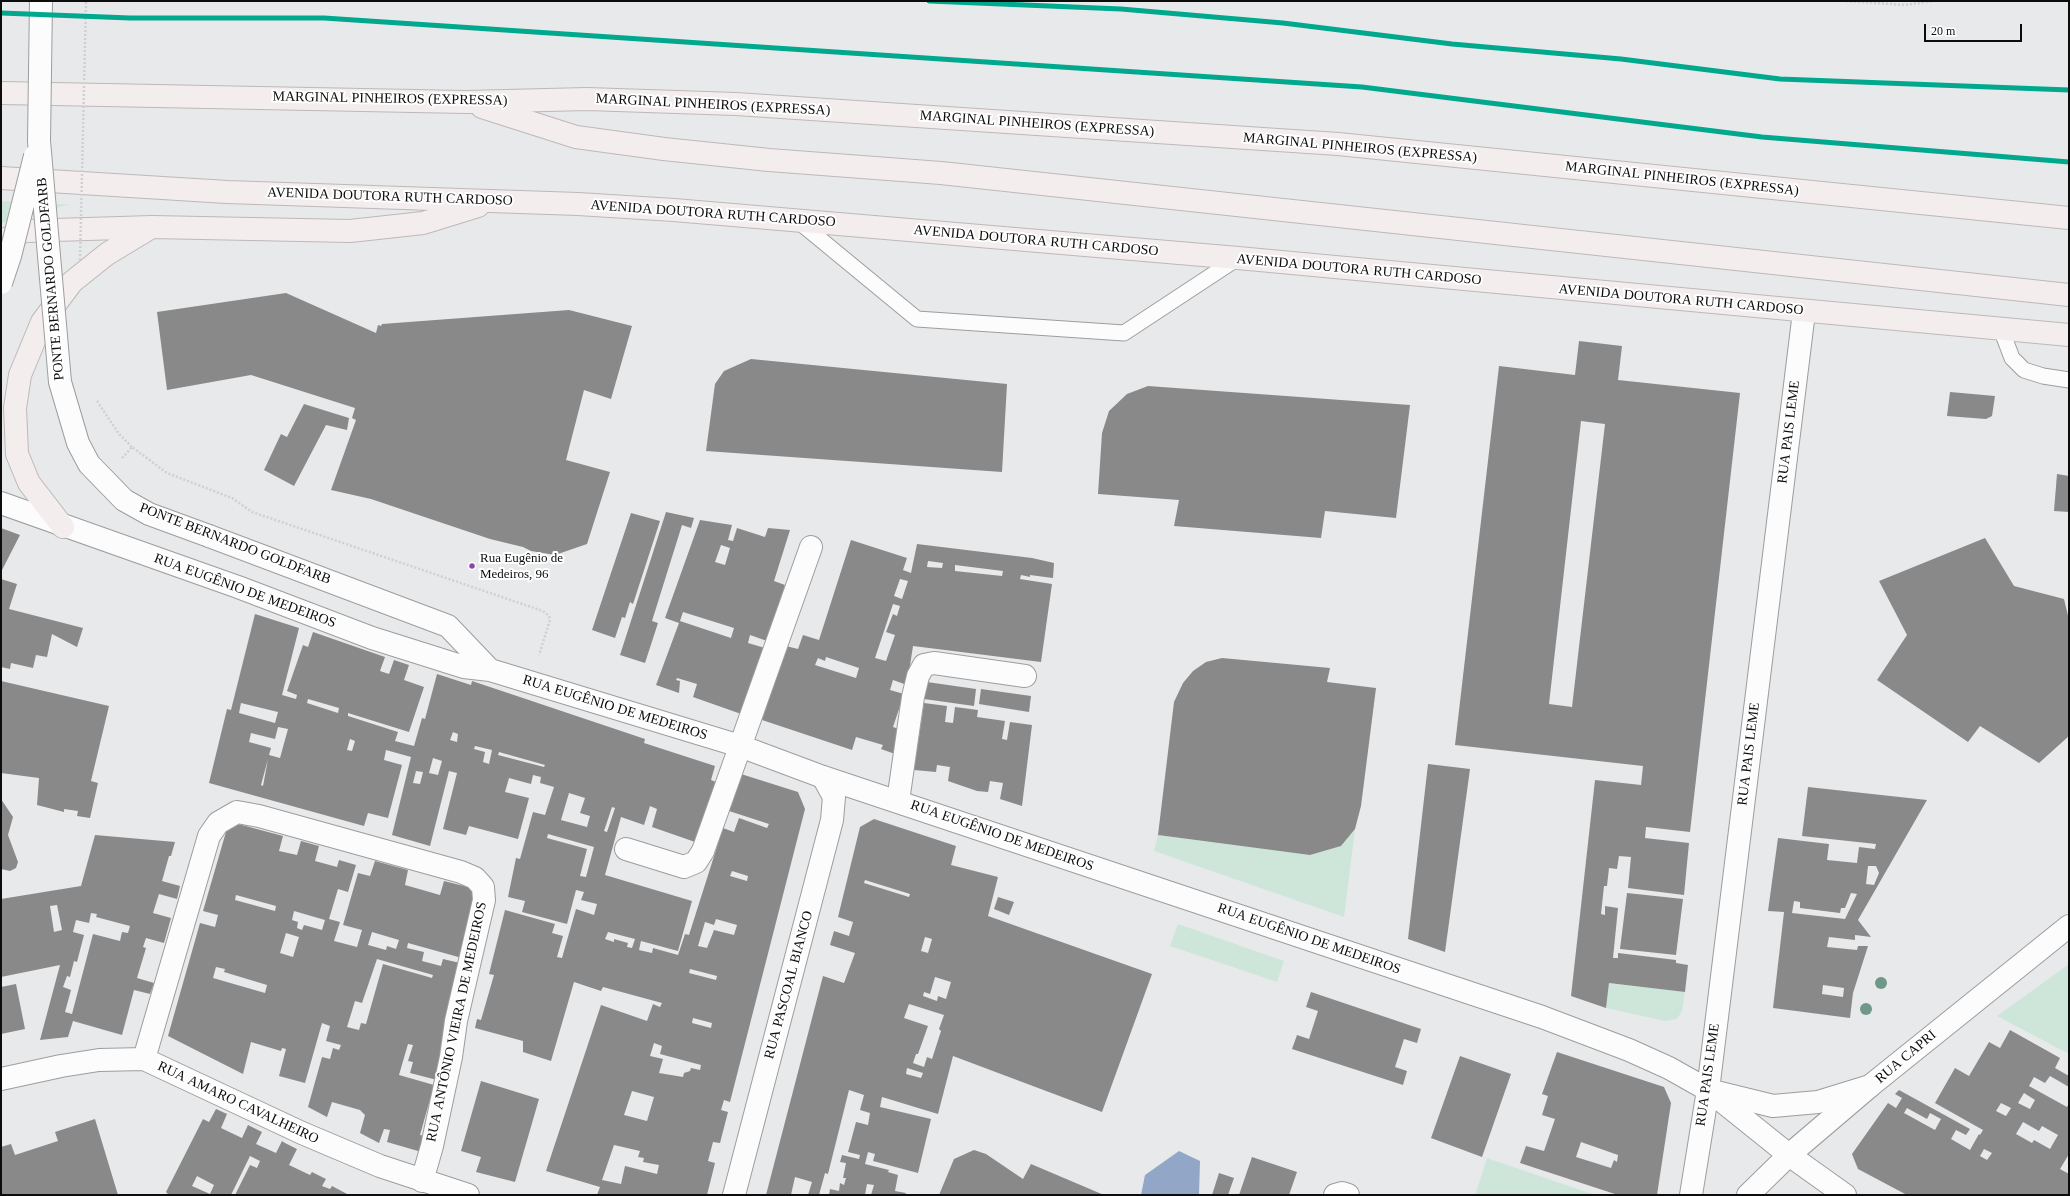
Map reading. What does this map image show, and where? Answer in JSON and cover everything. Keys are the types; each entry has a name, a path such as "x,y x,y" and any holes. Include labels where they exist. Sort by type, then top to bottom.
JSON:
{"highway":[{"name":"MARGINAL PINHEIROS (EXPRESSA)","path":"1,93 466,102 587,99 736,104 1338,144 2069,218"},
{"path":"466,102 576,137 664,149 777,161 941,173 2069,295"},
{"name":"AVENIDA DOUTORA RUTH CARDOSO","path":"1,178 227,192 586,204 1238,258 2069,336"},
{"path":"1,241 25,231 152,227 350,231 423,224 493,201"},
{"path":"63,527 29,483 17,454 15,408 20,375 42,322 72,282 107,254 152,227"}],"main road":[{"name":"PONTE BERNARDO GOLDFARB","path":"41,1 38,141 60,382 78,443 89,464 124,500 149,514 364,593"},
{"name":"PONTE BERNARDO GOLDFARB","path":"1,283 10,256 38,141"},
{"name":"RUA PAIS LEME","path":"1691,1195 1708,1090 1804,312"},
{"name":"RUA EUGÊNIO DE MEDEIROS","path":"1,503 63,527 238,587 379,640 464,667 490,670 740,746 823,776 1542,1017 1629,1050 1670,1068 1708,1090 1788,1155 1845,1195"},
{"path":"626,849 684,867 696,862 702,851 811,547"},
{"name":"RUA EUGÊNIO DE MEDEIROS","path":"364,593 448,626 490,670"},
{"path":"898,801 913,697 918,676 924,665 934,663 1025,676"},
{"name":"RUA PASCOAL BIANCO","path":"734,1195 832,820 834,797 823,776"},
{"name":"RUA ANTÔNIO VIEIRA DE MEDEIROS","path":"144,1059 209,836 218,823 237,812 259,816 461,872 475,878 483,887 484,900 456,1021 451,1057 432,1146 422,1181"},
{"name":"RUA CAPRI","path":"1748,1195 1788,1155 1870,1086 2069,926"},
{"name":"RUA AMARO CAVALHEIRO","path":"1,1079 61,1066 99,1060 144,1059 302,1133 422,1181 468,1195"},
{"path":"1708,1090 1773,1106 1818,1102 1870,1086"},
{"path":"1335,1195 1342,1193 1348,1195"}],"lane":[{"path":"798,221 917,319 1124,333 1238,258"},
{"path":"2001,329 2012,358 2024,370 2043,376 2069,380"}],"path":[{"path":"80,264 86,1"},
{"path":"1846,1 1904,5 1933,1"},
{"path":"94,394 119,434 132,447 167,473 232,498 252,512 547,613 550,616 549,624 530,682"},
{"path":"122,458 132,447"}],"green space":[{"path":"1,201 76,205 67,205 1,223"},
{"path":"1355,829 1344,917 1154,851 1158,835 1310,855 1341,846"},
{"path":"1178,924 1284,961 1277,982 1170,946"},
{"path":"2069,964 2069,1054 1997,1016"},
{"path":"1609,983 1685,992 1682,1011 1677,1019 1665,1021 1606,1008"},
{"path":"1487,1158 1560,1183 1596,1195 1475,1195"}],"water":[{"path":"1179,1151 1200,1161 1199,1195 1141,1195 1145,1175"}],"building":[{"path":"286,293 376,333 378,325 381,326 382,324 569,310 632,326 611,399 584,390 566,460 610,472 587,544 555,555 531,551 523,547 490,539 371,499 331,490 356,420 352,418 355,408 251,375 167,390 157,312"},
{"path":"1579,341 1622,346 1618,380 1740,393 1690,832 1646,827 1645,838 1689,843 1684,895 1628,888 1631,857 1619,856 1617,869 1609,868 1607,886 1604,886 1601,914 1605,915 1605,906 1618,908 1613,958 1618,958 1618,953 1676,960 1676,963 1688,965 1685,992 1609,983 1606,1008 1571,996 1595,780 1641,785 1643,766 1455,745 1499,366 1575,375","holes":["1581,421 1605,424 1572,707 1549,704"]},
{"path":"751,359 1007,384 1002,472 706,451 715,384 724,371"},
{"path":"1148,386 1410,405 1396,518 1325,511 1321,538 1174,526 1179,500 1098,494 1102,433 1109,411 1127,394"},
{"path":"1950,392 1995,396 1992,416 1986,419 1947,416"},
{"path":"304,404 349,418 347,430 326,425 294,486 264,470 281,434 287,437"},
{"path":"2057,474 2069,476 2069,512 2054,511"},
{"path":"666,512 694,518 691,528 682,525 652,621 658,623 645,663 620,655"},
{"path":"631,513 660,521 633,604 630,602 625,618 622,617 615,638 592,630"},
{"path":"700,520 732,525 728,540 733,541 737,528 765,537 768,528 790,530 774,581 785,585 767,641 750,635 748,643 765,648 744,715 693,697 697,684 677,678 676,680 680,681 679,693 656,685 679,623 665,618","holes":["721,545 730,548 725,565 715,562","683,612 734,628 731,638 680,621"]},
{"path":"1,528 20,535 1,572"},
{"path":"1985,538 2014,586 2064,599 2069,620 2069,736 2039,763 1980,726 1968,742 1877,680 1907,635 1879,581"},
{"path":"851,540 907,558 903,570 911,573 917,544 1032,558 1054,563 1053,578 1021,575 1020,579 1052,584 1041,662 913,646 907,685 893,680 890,690 904,694 893,727 899,729 895,754 881,749 883,745 856,737 852,750 762,720 786,646 798,649 803,635 819,640","holes":["928,561 943,563 942,568 927,567","955,565 1003,571 1002,576 955,571","900,579 908,581 902,599 894,596","893,604 900,606 897,616 893,614 886,632 895,635 886,661 875,658","826,657 859,668 856,678 815,665 818,658 825,661"]},
{"path":"1,579 17,584 9,609 83,628 77,647 52,634 47,657 36,655 33,668 11,663 10,669 1,667"},
{"path":"255,614 299,628 282,695 296,699 297,695 287,691 303,645 308,647 313,632 385,657 380,671 389,674 394,660 409,665 404,680 424,687 409,732 348,713 348,716 398,732 395,741 414,746 422,718 425,719 437,674 471,685 472,681 645,739 644,743 715,766 711,780 716,782 698,843 652,827 657,809 650,806 644,825 621,817 605,875 692,901 678,951 641,941 639,950 652,953 653,948 678,955 685,934 689,935 723,828 734,832 739,818 767,828 769,824 729,811 741,774 798,792 805,809 730,1102 724,1100 721,1110 728,1112 720,1143 713,1142 708,1161 715,1163 707,1195 597,1195 600,1187 546,1171 601,1005 647,1021 653,1004 660,1007 662,1003 603,987 601,991 574,982 551,1061 523,1052 523,1041 475,1028 477,1019 481,1020 494,975 489,974 505,910 555,924 552,933 563,936 557,957 562,958 576,909 594,915 597,904 581,900 584,892 576,890 567,924 522,912 525,901 508,897 516,858 520,859 533,812 545,815 554,787 540,783 541,777 533,775 531,784 509,778 505,792 529,798 518,839 469,826 466,835 443,829 457,773 449,771 430,846 392,835 411,757 386,750 384,760 402,765 388,818 368,813 364,826 209,783 227,709 231,710","holes":["308,699 339,708 338,713 307,703","241,703 278,712 275,723 239,713","278,727 288,729 280,758 269,755 271,748 249,742 251,733 275,739","453,732 458,734 457,742 450,740","350,739 355,741 352,751 347,750","475,746 492,750 489,764 483,762 485,752 474,749","499,752 545,765 544,767 498,755","433,758 442,761 438,775 429,773","268,759 263,786 261,785","416,771 423,772 420,784 413,783","569,793 585,798 580,813 590,816 587,827 561,820","612,807 615,808 607,832 604,831","548,834 594,847 586,877 580,876 587,849 547,838","732,871 748,876 747,881 730,876","716,919 737,925 734,935 714,930 707,948 698,946 705,922 714,925","608,932 635,939 632,948 627,947 628,943 614,939 614,942 605,939","690,969 717,976 716,980 689,973","693,1018 712,1023 711,1028 692,1023","654,1043 662,1046 660,1054 701,1065 700,1070 691,1068 690,1071 684,1073 683,1077 659,1073 663,1059 650,1056","632,1091 654,1097 647,1121 624,1115","614,1145 640,1151 638,1157 644,1158 643,1162 659,1165 657,1174 625,1166 621,1184 602,1180"]},
{"path":"1222,658 1330,668 1327,682 1376,688 1361,806 1355,829 1341,846 1310,855 1158,835 1174,702 1183,683 1193,671 1206,662"},
{"path":"1,681 109,706 91,781 98,783 90,818 77,816 78,811 64,809 64,812 37,805 39,778 1,773"},
{"path":"927,682 976,689 974,706 924,699"},
{"path":"981,689 1031,696 1029,712 979,704"},
{"path":"924,703 947,706 945,722 953,723 955,707 978,710 977,717 1005,721 1002,739 1007,740 1010,722 1032,725 1022,806 1000,799 1003,783 990,781 988,792 977,791 948,781 950,767 937,765 936,772 914,770"},
{"path":"1428,764 1470,769 1445,952 1408,939"},
{"path":"1808,787 1927,800 1858,920 1871,937 1855,935 1855,940 1829,937 1827,947 1857,950 1858,946 1868,946 1853,993 1850,1018 1773,1008 1784,912 1768,911 1778,838 1829,844 1827,860 1857,863 1859,847 1875,849 1876,844 1802,836","holes":["1868,866 1876,866 1879,873 1874,885 1866,884","1851,893 1857,894 1845,919 1792,913 1794,901 1800,902 1800,908 1840,913 1841,908 1845,908","1823,985 1844,988 1843,997 1822,994"]},
{"path":"1,799 13,817 8,835 18,862 16,868 10,871 1,869"},
{"path":"874,819 956,846 951,865 998,877 988,916 1152,974 1102,1112 953,1056 938,1114 882,1097 880,1107 931,1119 918,1173 873,1161 875,1154 868,1152 865,1164 889,1170 888,1172 898,1175 895,1191 906,1193 905,1195 871,1195 874,1185 867,1184 865,1195 829,1195 830,1189 839,1191 840,1183 844,1185 846,1178 843,1178 846,1163 840,1162 842,1155 859,1159 860,1155 848,1152 856,1122 868,1125 870,1113 860,1110 864,1095 849,1090 828,1174 825,1173 819,1195 808,1195 812,1182 795,1177 791,1195 766,1195 823,976 844,983 855,953 830,945 834,931 849,936 853,922 838,917 860,827","holes":["865,880 910,894 909,897 864,883","925,937 932,939 928,953 921,951","935,977 951,982 946,999 938,996 937,1001 923,996 924,992 930,994","909,1004 944,1015 939,1029 941,1031 932,1059 927,1057 924,1067 913,1063 916,1054 918,1054 928,1026 904,1018","907,1068 923,1073 921,1078 906,1074"]},
{"path":"228,825 242,825 283,836 279,851 297,855 301,841 319,846 315,861 337,867 339,860 356,865 348,892 338,889 329,919 340,922 334,941 357,947 362,930 343,925 358,873 370,876 375,861 408,870 405,885 440,895 444,881 480,890 462,958 408,943 407,948 424,952 422,961 441,966 443,959 460,963 444,1024 445,1054 441,1081 410,1073 413,1062 408,1061 413,1045 408,1044 399,1075 434,1085 420,1135 425,1136 422,1147 418,1151 387,1142 390,1130 384,1129 379,1143 360,1133 365,1115 360,1110 332,1102 327,1117 308,1107 322,1057 330,1059 333,1048 339,1050 341,1045 326,1041 330,1026 322,1023 305,1083 279,1076 286,1049 282,1048 281,1051 251,1042 243,1074 168,1036 200,923 215,927 218,915 203,911","holes":["236,895 276,906 275,911 235,900","294,911 325,920 322,930 304,925 302,930 297,928 298,922 292,920","372,932 399,940 396,949 387,946 386,950 368,945","286,933 299,937 293,957 280,953","377,959 433,975 432,978 383,964 366,1024 361,1023 359,1030 347,1027 355,1001 362,1003","216,967 225,969 224,972 267,985 265,993 213,978"]},
{"path":"95,835 175,842 171,856 169,856 162,881 180,886 177,899 159,894 153,913 171,918 164,943 146,938 143,947 146,948 137,978 154,983 150,994 134,990 122,1035 73,1021 68,1037 40,1040 60,965 1,977 1,899 81,886","holes":["57,905 62,930 54,932 50,906","91,913 97,914 96,917 130,926 128,933 122,932 120,941 93,934 72,1014 65,1012 71,990 63,987 67,976 70,977 74,961 77,962 84,935 73,932 76,920 89,923"]},
{"path":"1627,893 1683,899 1676,955 1620,949"},
{"path":"998,897 1014,902 1009,915 994,909"},
{"path":"16,984 25,1029 1,1034 1,987"},
{"path":"1311,992 1421,1029 1417,1043 1404,1039 1395,1067 1407,1071 1403,1085 1292,1049 1297,1035 1309,1039 1318,1011 1306,1007"},
{"path":"2010,1030 2060,1058 2055,1068 2069,1076 2069,1087 2050,1076 2045,1083 2034,1077 2029,1086 2067,1107 2069,1103 2069,1154 2060,1169 2069,1174 2068,1195 1907,1195 1858,1169 1852,1154 1888,1103 1896,1108 1902,1098 1895,1094 1899,1090 1970,1129 1966,1135 1956,1130 1951,1139 1970,1150 1983,1130 1935,1103 1955,1068 1969,1076 1989,1042 2000,1048","holes":["2024,1093 2035,1100 2030,1109 2018,1103","2001,1103 2011,1108 2006,1116 1996,1111","1907,1108 1927,1119 1930,1113 1941,1119 1935,1130 1904,1113","2023,1122 2039,1131 2042,1126 2058,1135 2050,1149 2034,1140 2032,1143 2016,1134","1984,1149 1992,1153 1987,1160 1980,1156"]},
{"path":"1557,1052 1664,1087 1671,1103 1657,1195 1618,1195 1520,1163 1526,1146 1544,1151 1555,1119 1542,1115 1548,1096 1542,1094","holes":["1581,1142 1618,1155 1617,1162 1614,1160 1611,1168 1576,1157"]},
{"path":"1460,1056 1511,1074 1482,1157 1431,1138"},
{"path":"481,1081 539,1099 515,1182 476,1172 481,1157 461,1151"},
{"path":"216,1109 227,1114 221,1128 242,1138 248,1125 262,1132 256,1144 276,1153 282,1141 297,1149 289,1165 310,1175 312,1172 326,1179 322,1186 330,1189 332,1186 349,1195 235,1195 250,1165 257,1168 260,1161 250,1156 231,1195 169,1195 166,1192 203,1119 209,1122","holes":["197,1176 214,1185 210,1194 192,1186"]},
{"path":"95,1119 118,1195 1,1195 1,1147 11,1144 15,1155 58,1141 55,1132"},
{"path":"974,1150 986,1154 1023,1179 1031,1164 1104,1195 939,1195 954,1159"},
{"path":"1252,1157 1297,1172 1289,1195 1239,1195"},
{"path":"1219,1173 1234,1178 1228,1195 1212,1195"}],"transit line":[{"path":"929,1 1121,9 1283,23 1452,44 1621,59 1780,79 2069,90"},
{"path":"1,13 130,18 324,18 1362,87 1762,137 2069,162"}],"place":[{"name":"Rua Eugênio de Medeiros, 96","path":"472,566"}]}
